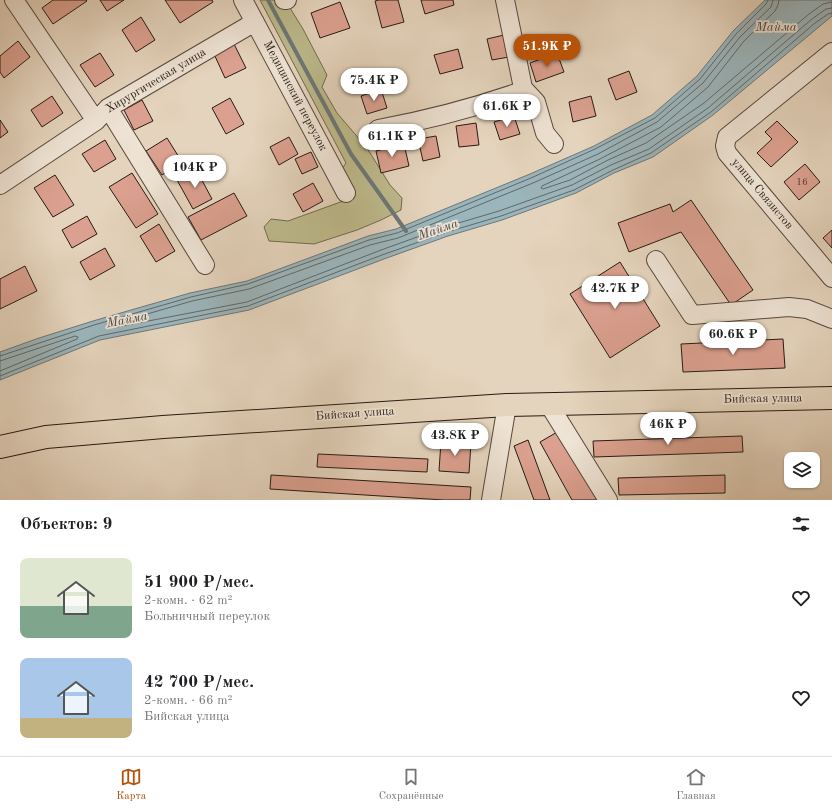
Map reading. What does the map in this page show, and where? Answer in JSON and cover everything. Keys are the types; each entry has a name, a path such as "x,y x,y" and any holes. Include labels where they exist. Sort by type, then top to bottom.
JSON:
{"main road":[{"name":"Бийская улица","path":"0,447 46,437 156,427 508,404 832,398"}],"street":[{"path":"14,0 102,114 205,265"},
{"name":"Медицинский переулок","path":"243,0 346,193"},
{"path":"505,0 523,88 536,102 545,133 554,144"},
{"name":"Хирургическая улица","path":"0,185 102,114 255,22"},
{"name":"улица Связистов","path":"832,52 727,136 725,146 727,153 832,278"},
{"path":"378,128 419,121 493,101 525,90"},
{"path":"656,260 692,314 789,307 807,309 826,315 832,319"},
{"path":"548,403 608,500"},
{"path":"491,500 508,404"}],"shaded area":[{"path":"260,0 285,0 303,29 327,75 322,87 337,113 367,148 390,185 402,198 401,210 357,230 314,244 269,241 264,227 271,219 288,221 346,200 340,172 346,163"}],"water":[{"name":"Майма","path":"765,0 832,0 832,16 713,115 653,157 614,173 576,193 502,220 448,236 249,310 100,340 0,380 0,352 93,321 190,293 247,281 368,236 396,229 594,146 652,115 697,76 733,31"}],"building":[{"path":"53,0 87,1 53,24 42,8"},
{"path":"100,0 124,0 107,11"},
{"path":"165,0 212,0 213,2 180,23"},
{"path":"398,0 404,22 382,28 375,1"},
{"path":"421,0 453,0 454,5 425,14"},
{"path":"340,2 350,28 320,38 311,13"},
{"path":"141,17 155,40 136,52 122,30"},
{"path":"504,35 509,57 492,60 487,39"},
{"path":"18,41 30,57 4,78 0,72 0,56"},
{"path":"234,44 246,68 225,78 214,54"},
{"path":"458,49 463,68 440,74 434,55"},
{"path":"100,53 114,75 95,87 80,65"},
{"path":"557,53 564,72 536,82 530,63"},
{"path":"629,71 637,92 616,100 608,79"},
{"path":"381,89 387,108 367,114 361,96"},
{"path":"52,96 63,113 42,127 31,110"},
{"path":"591,96 596,116 573,122 569,102"},
{"path":"230,98 244,124 226,134 212,108"},
{"path":"142,100 153,121 134,130 124,110"},
{"path":"514,116 520,134 500,140 494,122"},
{"path":"0,120 8,132 0,138"},
{"path":"777,121 798,142 771,167 757,153 772,139 765,132"},
{"path":"476,123 479,145 459,147 456,126"},
{"path":"436,136 440,157 423,161 418,139"},
{"path":"289,137 298,154 279,165 270,147"},
{"path":"167,138 182,162 162,175 146,151"},
{"path":"105,140 116,159 94,172 82,154"},
{"path":"404,144 409,166 381,173 376,151"},
{"path":"311,152 318,167 302,174 295,159"},
{"path":"805,164 820,182 799,200 784,182"},
{"path":"196,169 212,199 193,209 177,180"},
{"path":"132,173 158,214 136,228 109,187"},
{"path":"55,175 74,205 53,217 34,188"},
{"path":"313,183 323,201 303,212 293,194"},
{"path":"234,193 247,216 201,240 188,217"},
{"path":"691,200 753,290 731,305 681,232 629,252 618,223 670,204 673,212"},
{"path":"87,216 97,234 72,248 62,230"},
{"path":"159,224 175,251 156,262 140,236"},
{"path":"832,230 832,248 823,238"},
{"path":"105,248 115,266 90,280 80,262"},
{"path":"620,262 660,326 610,358 570,294"},
{"path":"25,266 37,291 0,309 0,279"},
{"path":"783,339 785,368 683,372 681,344"},
{"path":"559,431 597,500 572,500 540,442"},
{"path":"742,436 743,452 594,457 593,441"},
{"path":"528,440 550,500 534,500 514,446"},
{"path":"441,441 471,443 469,473 439,471"},
{"path":"318,454 428,459 427,472 317,467"},
{"path":"271,475 471,487 470,500 444,500 270,489"},
{"path":"725,475 725,493 619,495 618,478"}],"waterway":[{"path":"268,0 351,154 406,231"}]}
